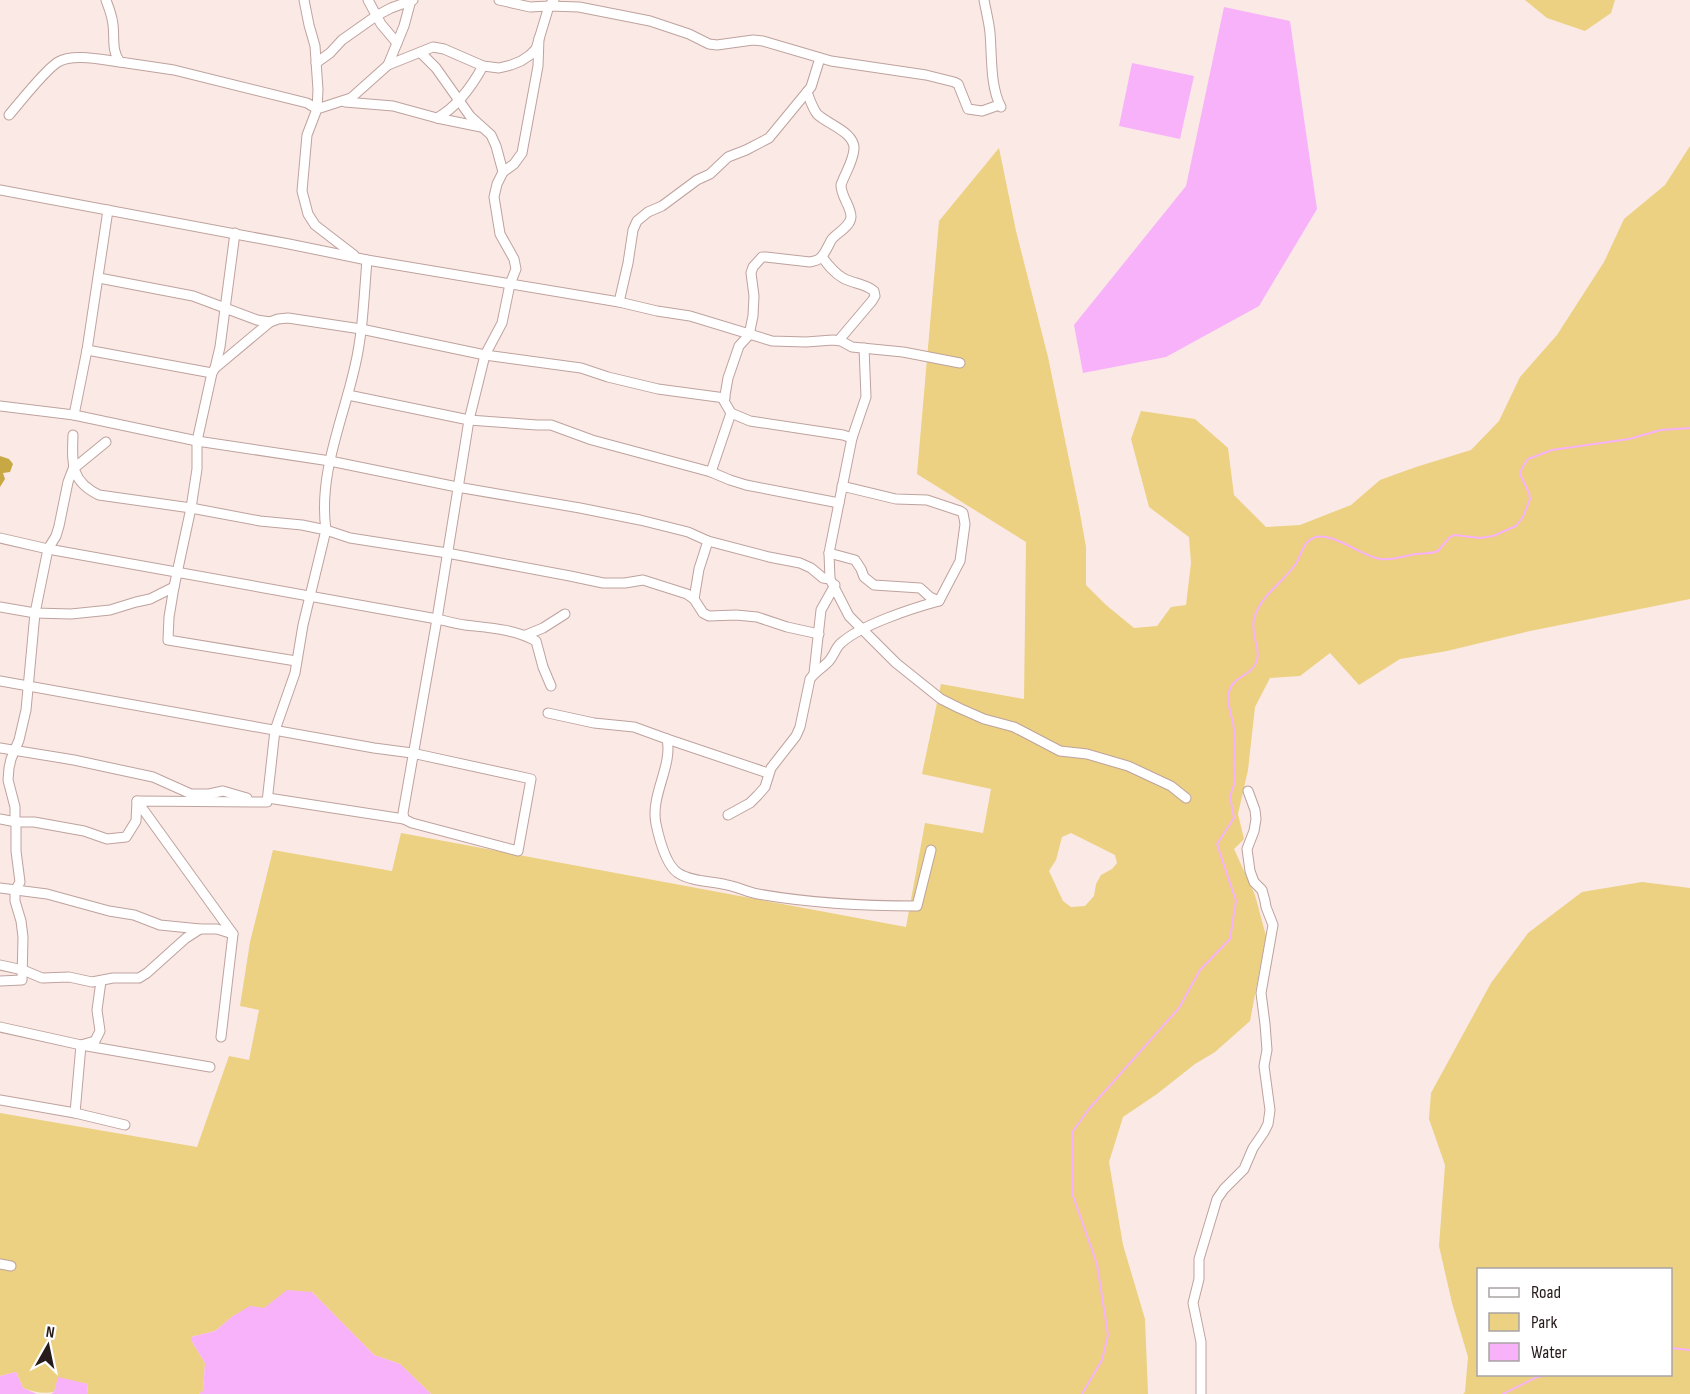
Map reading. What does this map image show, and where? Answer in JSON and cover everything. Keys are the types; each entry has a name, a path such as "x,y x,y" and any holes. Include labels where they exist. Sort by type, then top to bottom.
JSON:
{"street":[{"path":"106,0 113,21 113,46 120,62"},
{"path":"304,0 315,45 318,109 307,135 302,191 308,214 315,225 362,259"},
{"path":"368,0 381,24 397,43"},
{"path":"316,63 342,40 376,16 411,0"},
{"path":"388,65 411,0"},
{"path":"499,0 530,7 552,3 640,19 681,31 709,44 763,41 831,61 926,75 954,82 959,87 968,109 982,111 1000,106 984,0"},
{"path":"9,115 58,62 70,58 92,58 174,70 307,103 318,109 351,98 388,65 433,48 444,49 483,66 499,68 511,66 536,49 552,3"},
{"path":"404,819 412,753 437,619 469,420 485,355 502,323 510,284 516,269 514,259 500,234 494,197 503,172 514,164 522,153 538,66 540,38"},
{"path":"420,53 436,68 458,101 491,135 503,172"},
{"path":"619,302 630,255 633,230 637,221 710,174 728,157 769,138 811,87 820,58"},
{"path":"437,118 448,112 458,101 483,66"},
{"path":"807,92 819,116 840,129 853,143 852,158 841,190 850,213 849,223 833,238 822,257 817,261 775,257 758,260 752,273 754,296 749,334 739,346 728,378 725,405 731,413 750,421 852,438"},
{"path":"343,102 393,106 482,127"},
{"path":"0,190 362,259 619,302 690,316 771,341 839,340 852,347 903,352 960,363"},
{"path":"74,415 99,278 108,210"},
{"path":"235,233 220,347 197,441 197,469 174,587 168,640 296,661"},
{"path":"822,257 843,278 864,284 874,291 872,301 839,340"},
{"path":"268,800 275,730 295,673 326,530 324,516 330,461 356,364 361,329 362,259"},
{"path":"99,278 193,296 257,320 270,322"},
{"path":"213,371 270,322 288,318 361,329 485,355 581,368 658,389 725,398"},
{"path":"729,328 737,338 739,346"},
{"path":"864,348 866,397 852,438 830,553 832,582 849,616 896,663 941,699 984,719 1014,727 1060,751 1087,754 1128,766 1171,786 1186,798"},
{"path":"87,350 213,371"},
{"path":"348,395 469,420 551,425 592,440 711,472 746,485 839,502"},
{"path":"0,406 74,415 197,441 330,461 640,520 688,531 708,541 800,563 832,582"},
{"path":"711,472 731,413"},
{"path":"0,981 22,980 24,970 21,921 15,901 15,891 20,882 16,851 16,822 8,780 11,759 19,740 26,710 35,613 48,549 56,536 73,469 73,435"},
{"path":"73,469 106,442"},
{"path":"73,469 82,482 99,495 191,508 260,521 302,525 350,538 447,553 603,583 643,580 687,594 694,599 703,613 709,616 757,617 819,634"},
{"path":"842,486 896,499 927,500 963,513 965,524 960,561 939,602"},
{"path":"0,538 48,549 463,625 499,628 536,641 551,686"},
{"path":"694,599 699,569 708,541"},
{"path":"830,553 855,560 864,577 874,585 920,588 939,602"},
{"path":"814,673 821,610 832,582"},
{"path":"0,607 35,613 71,614 110,610 150,599 174,587"},
{"path":"728,815 750,803 765,787 768,773 800,727 810,679 814,673 830,662 840,644 861,630 912,608 939,602"},
{"path":"526,636 565,614"},
{"path":"0,681 412,753 531,779 518,851 429,828 404,819 237,796 223,791 191,794 153,777 74,760 0,748"},
{"path":"548,712 594,723 634,727 768,773"},
{"path":"667,739 668,750 656,804 656,821 668,860 677,872 685,876 757,894 853,904 917,906 931,850"},
{"path":"1202,1394 1201,1342 1193,1303 1199,1279 1199,1259 1217,1199 1244,1169 1253,1148 1268,1124 1270,1110 1264,1066 1267,1050 1261,993 1273,926 1262,890 1254,882 1250,871 1247,849 1256,819 1248,791"},
{"path":"137,801 268,800"},
{"path":"0,819 34,822 84,831 107,839 126,837 136,821 137,801"},
{"path":"137,801 233,934 220,1037"},
{"path":"0,888 47,894 134,915 160,925 217,929 233,934"},
{"path":"0,965 24,970 42,978 69,977 83,981 113,978 133,980 147,974 186,938 200,929"},
{"path":"81,1045 95,1041 100,1031 97,1010 101,981"},
{"path":"0,1027 81,1045 210,1067"},
{"path":"75,1113 81,1045"},
{"path":"0,1100 75,1113 125,1125"},
{"path":"0,1264 11,1266"}],"green space":[{"path":"1525,0 1615,0 1611,13 1585,31 1547,18"},
{"path":"1690,146 1690,599 1400,659 1359,685 1330,653 1300,676 1270,678 1255,707 1248,770 1238,814 1244,839 1234,849 1255,895 1266,936 1250,1021 1215,1052 1123,1117 1109,1162 1123,1245 1145,1319 1148,1394 431,1394 400,1364 374,1355 312,1292 233,1316 215,1331 191,1337 205,1363 203,1391 199,1394 87,1394 88,1384 58,1378 54,1392 42,1393 23,1388 16,1372 0,1376 0,1113 197,1147 229,1056 249,1060 259,1010 240,1006 250,942 273,850 392,871 401,833 906,927 925,823 983,833 991,789 922,774 941,684 1024,699 1026,542 917,474 939,221 999,148 1016,231 1048,357 1079,508 1086,547 1086,585 1134,628 1157,626 1171,607 1186,605 1191,563 1189,537 1149,507 1131,439 1141,411 1195,419 1228,448 1234,495 1266,527 1300,525 1351,505 1380,480 1471,450 1499,421 1520,377 1557,335 1604,262 1624,219 1665,185","holes":["1071,833 1115,855 1117,863 1101,875 1096,884 1094,896 1085,906 1071,907 1063,901 1049,871 1056,860 1062,837"]},
{"path":"1642,882 1690,888 1690,1394 1463,1394 1468,1357 1452,1303 1439,1246 1445,1165 1429,1119 1431,1093 1491,983 1528,933 1582,892"}],"shaded area":[{"path":"0,456 9,459 13,464 10,472 3,473 5,479 0,487"}],"water":[{"path":"1224,7 1290,21 1317,209 1259,306 1166,357 1083,373 1074,325 1186,186"},
{"path":"1132,63 1194,76 1180,139 1119,126"},
{"path":"287,1290 312,1292 374,1355 400,1364 431,1394 199,1394 203,1391 205,1363 191,1337 215,1331 250,1306 264,1308"},
{"path":"16,1372 23,1388 37,1394 0,1394 0,1376"},
{"path":"58,1377 88,1384 87,1394 51,1394 54,1392"}],"waterway":[{"path":"1082,1394 1102,1360 1108,1335 1097,1264 1073,1196 1073,1131 1089,1109 1179,1008 1200,970 1230,939 1236,901 1217,844 1234,818 1231,804 1231,792 1235,782 1234,734 1228,696 1234,683 1250,671 1256,663 1258,653 1253,625 1261,603 1290,572 1311,539 1331,538 1373,557 1394,559 1438,551 1454,535 1480,538 1493,536 1516,526 1523,517 1530,499 1520,474 1528,459 1552,450 1629,439 1661,430 1690,428"},
{"path":"1672,1348 1690,1350"},
{"path":"1503,1394 1542,1376"}]}
